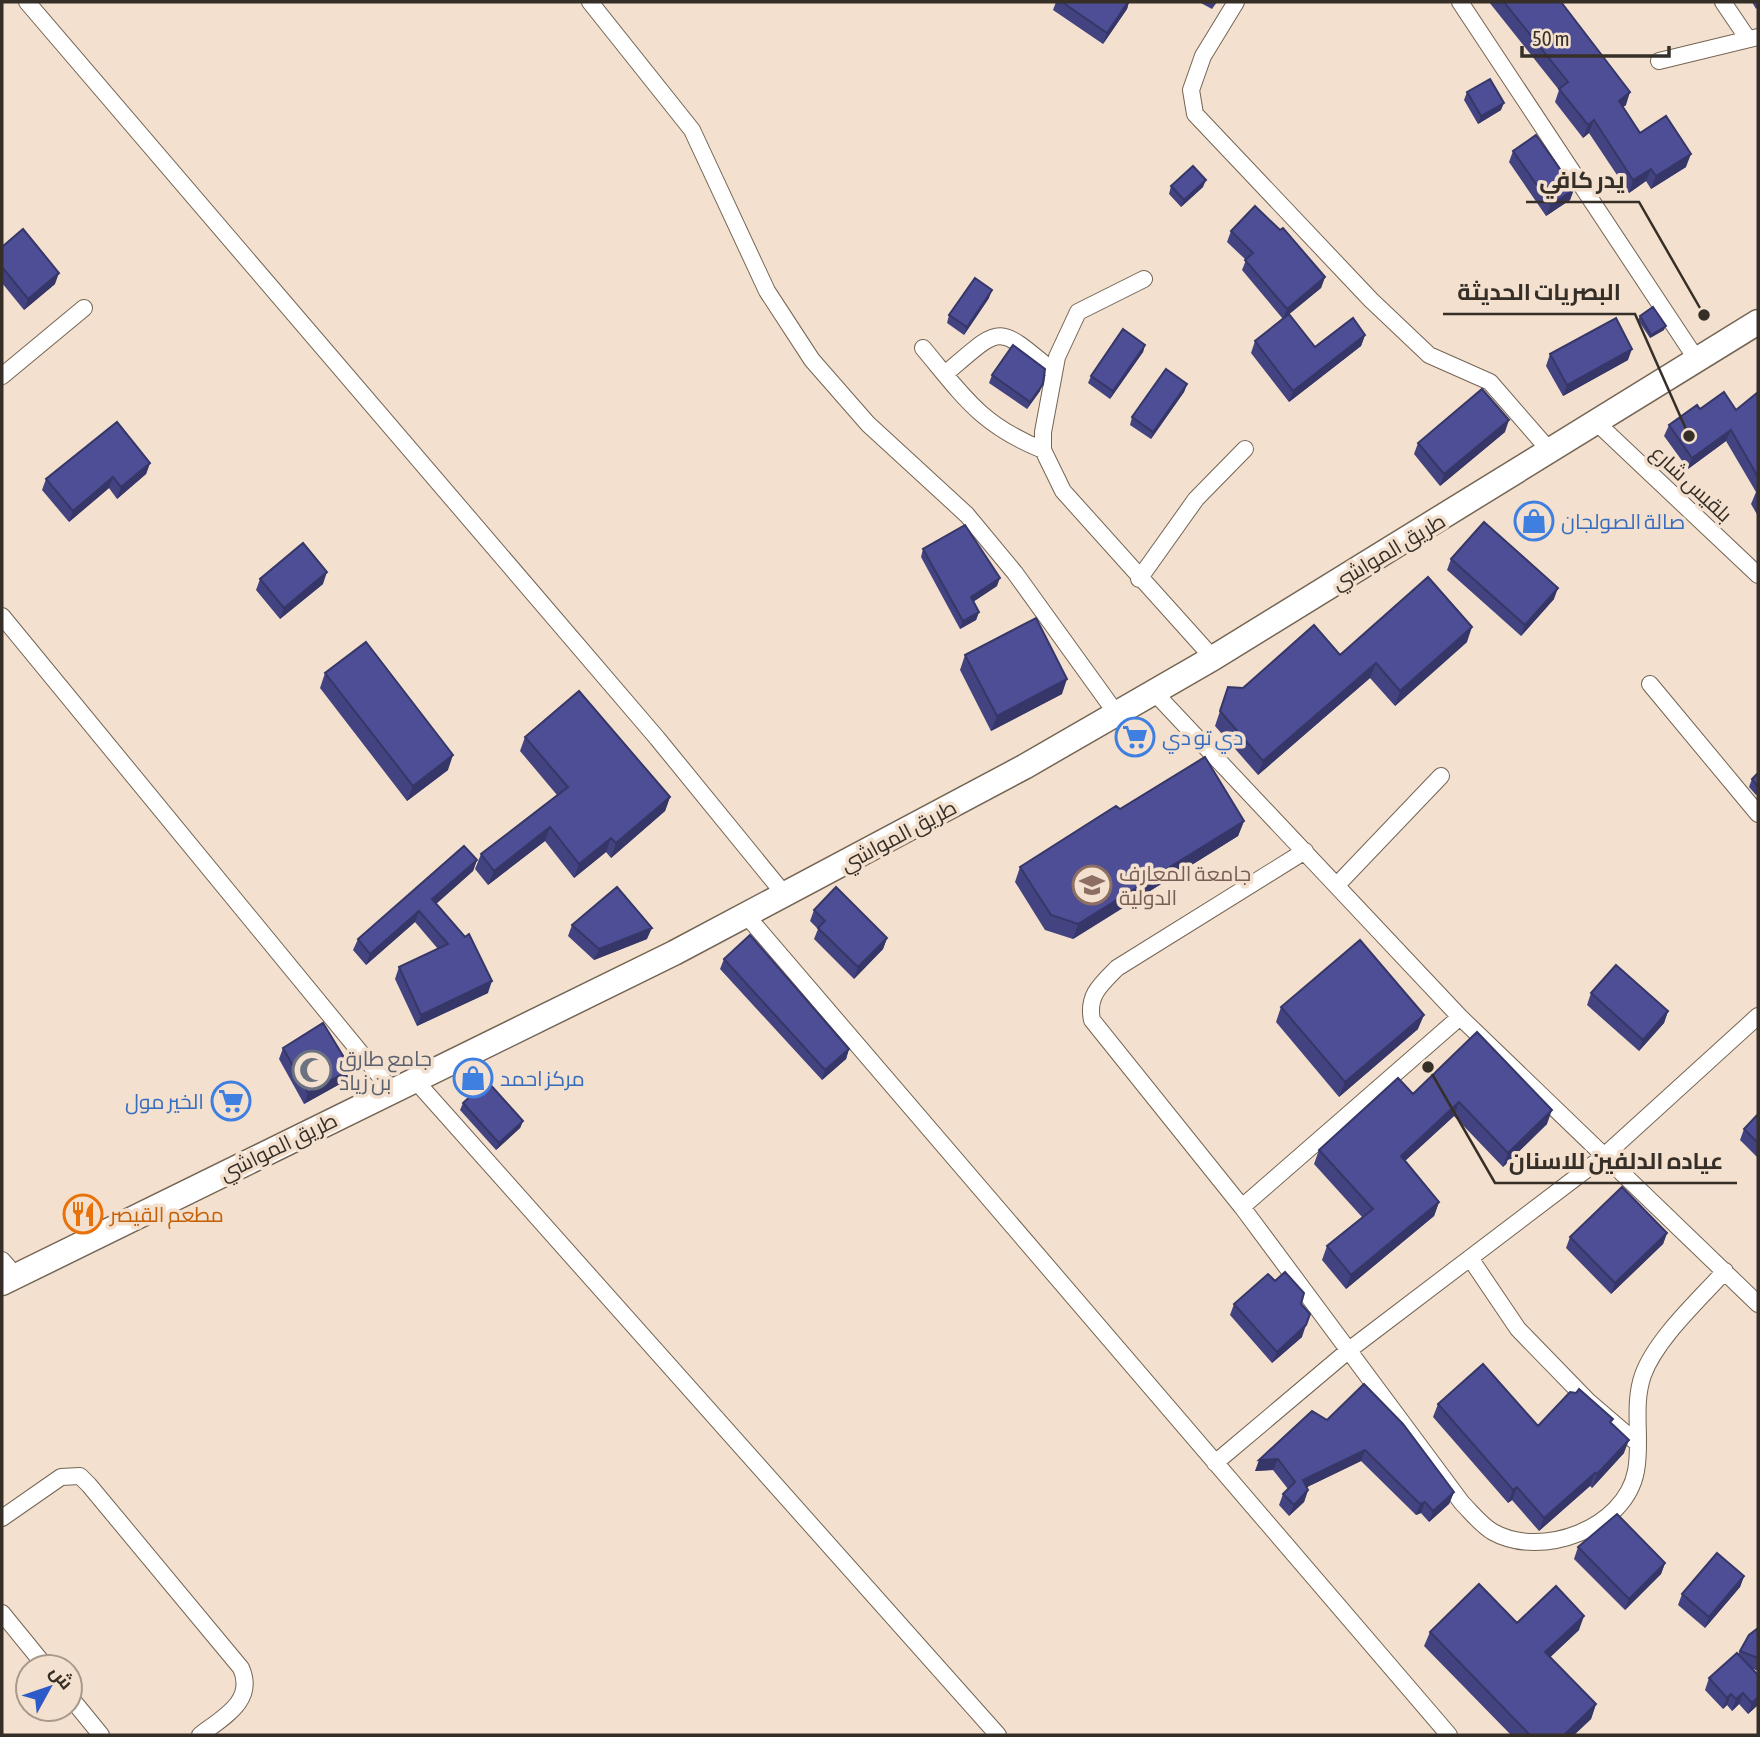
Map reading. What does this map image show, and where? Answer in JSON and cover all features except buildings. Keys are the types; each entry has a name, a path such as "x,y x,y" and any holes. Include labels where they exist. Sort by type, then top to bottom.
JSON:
{"main road":[{"name":"طريق المواشي","path":"6,1273 392,1091 746,915 1024,767 1213,658 1758,322"}],"street":[{"path":"27,2 657,738 785,895"},
{"path":"590,2 692,130 767,291 812,360 868,424 967,515 1015,573 1116,713"},
{"path":"1236,2 1203,55 1191,90 1195,114 1371,300 1429,355 1490,382 1550,451"},
{"path":"1460,2 1697,360"},
{"path":"1658,61 1753,38 1723,2"},
{"path":"1144,279 1078,312 1057,357 1043,432 1043,450 1063,491 1139,579 1213,658"},
{"path":"2,376 83,308"},
{"path":"945,374 988,338 1003,335 1016,341 1054,372"},
{"path":"923,348 981,416 1011,437 1043,450"},
{"name":"بلقيس شارع","path":"1596,422 1758,575"},
{"path":"1139,579 1196,499 1245,449"},
{"path":"2,616 392,1091"},
{"path":"1650,684 1758,814"},
{"path":"1153,691 1460,1017 1758,1304"},
{"path":"1337,885 1441,776"},
{"path":"1305,851 1117,968 1096,989 1089,1006 1092,1020 1242,1207 1462,1503 1492,1532 1520,1541 1543,1543 1574,1536 1605,1518 1627,1493 1636,1471 1642,1377 1653,1354 1725,1271"},
{"path":"746,915 1449,1735"},
{"path":"1242,1207 1460,1017"},
{"path":"1215,1463 1349,1350 1603,1157 1756,1023"},
{"path":"414,1079 998,1735"},
{"path":"1470,1258 1518,1329 1588,1401 1636,1443"},
{"path":"2,1518 61,1477 80,1476 89,1485 241,1668 246,1680 246,1690 236,1707 200,1735"},
{"path":"2,1613 35,1653"},
{"path":"84,1714 101,1735"}],"place":[{"name":"يدر كافي","path":"1704,315"},
{"name":"البصريات الحديثة","path":"1689,436"},
{"name":"صالة الصولجان","path":"1534,521"},
{"name":"دي تو دي","path":"1135,737"},
{"name":"جامعة المعارف الدولية","path":"1092,885"},
{"name":"عياده الدلفين للاسنان","path":"1428,1067"},
{"name":"جامع طارق بن زياد","path":"312,1070"},
{"name":"مركز احمد","path":"473,1078"},
{"name":"الخير مول","path":"231,1101"},
{"name":"مطعم القيصر","path":"83,1214"}]}
